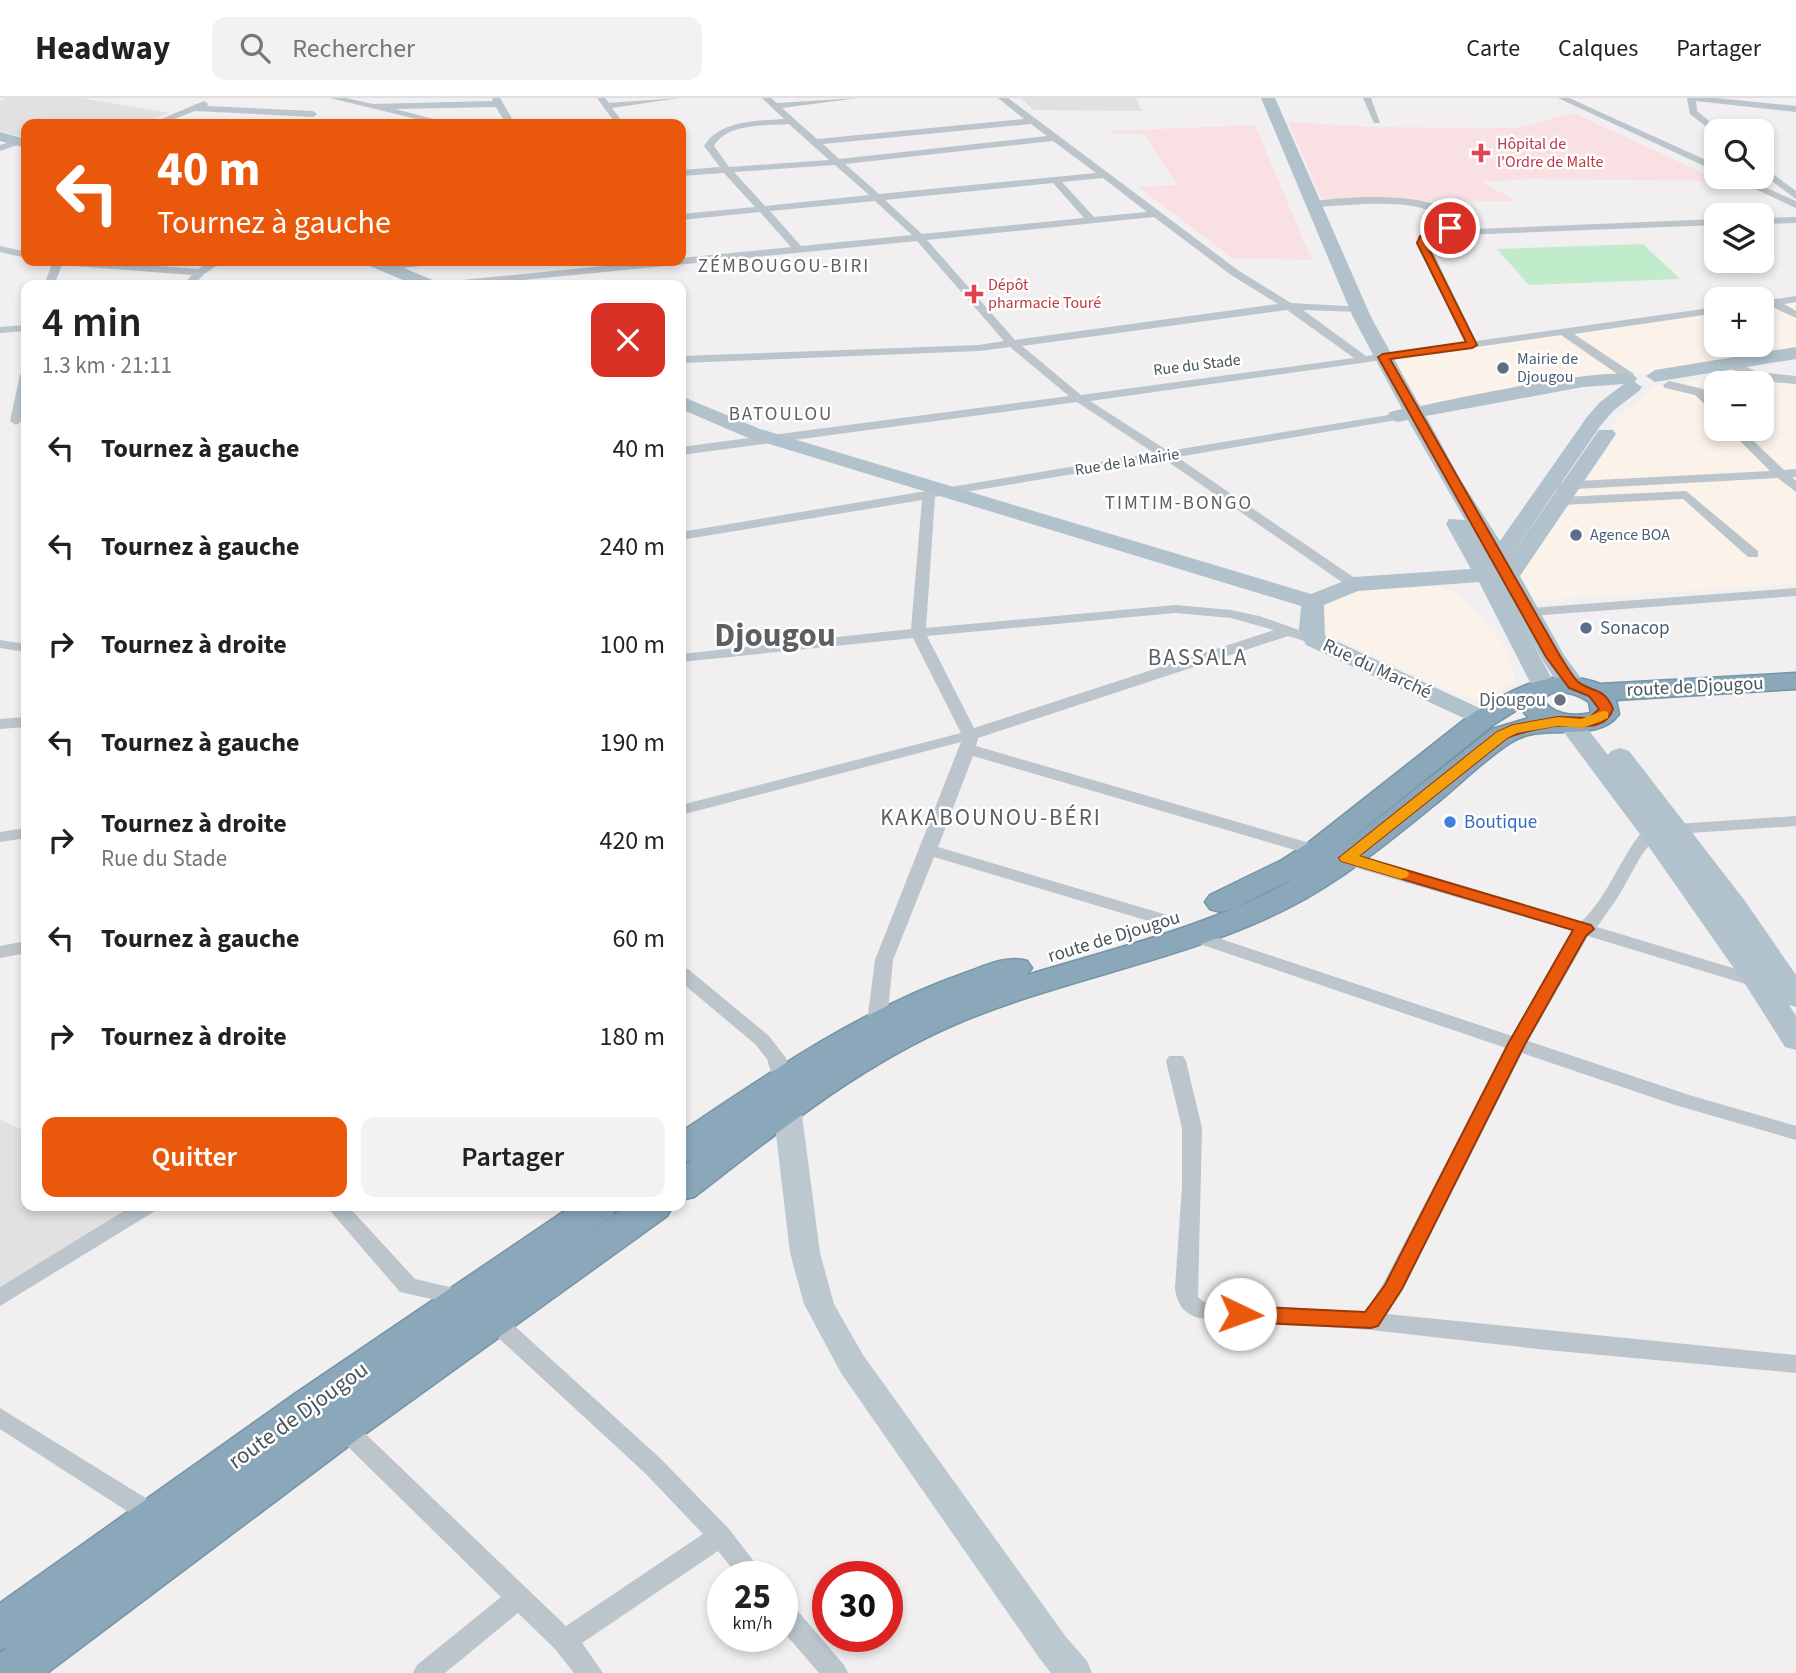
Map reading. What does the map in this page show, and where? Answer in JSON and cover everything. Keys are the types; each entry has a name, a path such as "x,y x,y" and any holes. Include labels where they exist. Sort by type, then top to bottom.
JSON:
{"highway":[{"name":"route de Djougou","path":"1583,709 1796,681"},
{"path":"1536,690 1531,705 1536,710 1583,709"},
{"path":"686,1147 785,1094 822,1083 884,1032 940,1018 1179,928 1277,901 1312,882 1333,854 1483,719 1512,701 1536,690 1583,709"},
{"name":"route de Djougou","path":"1583,709 1796,692"},
{"path":"1333,854 1502,735 1583,709"},
{"path":"686,1182 785,1094"},
{"name":"route de Djougou","path":"0,1629 156,1517 478,1308 593,1211"},
{"path":"10,1673 343,1427 478,1308 645,1211"}],"main road":[{"path":"1256,98 1353,308"},
{"path":"1268,98 1314,204 1372,358 1498,570"},
{"path":"0,136 21,142"},
{"path":"384,266 417,280"},
{"path":"1737,368 1796,353"},
{"path":"1737,368 1796,362"},
{"name":"Rue de la Mairie","path":"1405,414 1573,384 1598,387 1737,368"},
{"path":"1498,570 1547,486 1607,406 1644,381"},
{"path":"686,405 717,421 938,493 1313,602 1354,584 1498,570 1567,494 1620,412 1644,381"},
{"path":"1405,414 1474,516 1518,613 1536,690"},
{"path":"1474,516 1523,523"},
{"name":"Rue du Marché","path":"1313,602 1311,629 1314,640 1483,719"},
{"path":"1518,613 1553,657 1583,709 1796,1040"},
{"path":"1663,830 1735,908 1796,998"},
{"path":"785,1094 805,1253 812,1284 832,1331 868,1387 1053,1648 1074,1673"}],"street":[{"path":"166,119 220,98"},
{"path":"308,119 333,98 425,119"},
{"path":"603,102 675,98"},
{"path":"770,102 854,98"},
{"path":"1002,98 1235,273 1372,358"},
{"path":"1367,98 1377,121"},
{"path":"1562,98 1704,163"},
{"path":"1704,121 1693,112 1690,98 1796,109"},
{"path":"372,107 498,101 507,119"},
{"path":"603,102 616,119"},
{"path":"770,102 922,239 1013,344 1078,398 1168,456 1354,584"},
{"path":"193,108 313,114"},
{"path":"790,121 727,129 709,142 711,152 799,250"},
{"path":"813,142 1032,121"},
{"path":"686,173 836,162 1055,138"},
{"path":"0,148 21,143"},
{"path":"686,216 1106,175"},
{"path":"1774,179 1796,196"},
{"path":"1056,181 1093,222"},
{"path":"1761,189 1796,205"},
{"path":"1314,204 1426,204 1446,212 1452,218 1453,223 1444,233"},
{"path":"686,261 1156,214"},
{"path":"1774,221 1796,220"},
{"path":"1472,345 1422,243 1423,238 1444,233 1704,223"},
{"path":"0,249 21,254"},
{"path":"149,266 200,272"},
{"path":"193,280 210,266"},
{"path":"576,266 579,272"},
{"path":"495,280 639,266"},
{"path":"1774,302 1796,299"},
{"path":"686,360 979,348 1290,306 1353,308"},
{"path":"1774,306 1796,315"},
{"name":"Rue du Stade","path":"686,450 1704,312"},
{"path":"0,330 21,328"},
{"path":"1564,332 1644,381 1704,406"},
{"path":"1737,368 1796,380"},
{"name":"Rue de la Mairie","path":"686,535 1405,414"},
{"path":"0,422 21,420"},
{"path":"1746,441 1796,488"},
{"path":"1567,494 1796,473"},
{"path":"1547,486 1567,494 1686,495 1753,554"},
{"path":"884,1032 884,960 969,742 918,633 938,493"},
{"path":"1518,613 1796,592"},
{"path":"686,657 1175,609 1231,614 1314,640"},
{"path":"686,809 969,742 1287,631"},
{"path":"0,644 21,647"},
{"path":"0,652 21,649"},
{"path":"0,724 21,722"},
{"path":"969,742 1759,982 1796,998"},
{"path":"1371,1321 1392,1289 1517,1044 1580,933 1602,911 1639,843 1663,830 1794,824"},
{"path":"0,837 21,834"},
{"path":"926,849 1179,928 1682,1100 1796,1133"},
{"path":"0,952 21,948"},
{"path":"686,976 762,1040 776,1058 785,1094"},
{"path":"1176,1061 1192,1128 1188,1301 1199,1310 1371,1321 1547,1341 1796,1364"},
{"path":"0,1298 140,1211"},
{"path":"340,1211 408,1286 478,1308 653,1466 741,1561"},
{"path":"0,1417 156,1517"},
{"path":"343,1427 564,1642 590,1673"},
{"path":"564,1642 720,1536"},
{"path":"426,1673 518,1598"},
{"path":"798,1630 835,1673"}],"shaded area":[{"path":"81,98 170,113 153,119 21,119 21,137 0,131 0,100"},
{"path":"1021,98 1136,98 1142,111 1033,110"},
{"name":"Hôpital de l'Ordre de Malte","path":"1574,113 1704,174 1704,181 1529,179 1481,182 1517,201 1323,202 1288,122 1376,127 1516,128"},
{"path":"1255,125 1312,260 1232,258 1138,187 1177,185 1144,134 1114,134 1110,131"},
{"path":"1796,301 1796,352 1774,355 1774,304"},
{"path":"1704,314 1704,357 1761,357 1420,406 1390,360"},
{"path":"1704,379 1704,441 1774,441 1774,379 1796,381 1796,584 1527,601 1514,579 1565,508 1620,415 1656,387"},
{"path":"1440,587 1455,591 1501,641 1511,663 1515,681 1481,701 1469,699 1320,631 1321,607 1345,595 1370,588"},
{"path":"0,1119 21,1130 21,1211 124,1211 0,1287"}],"green space":[{"path":"1643,244 1680,279 1529,285 1497,249"}],"slow traffic":[{"path":"1401,874 1347,858 1502,735 1513,730 1558,721 1594,721 1603,715"}],"place":[{"name":"Hôpital de l'Ordre de Malte","path":"1481,153"},
{"name":"Dépôt pharmacie Touré","path":"974,294"},
{"name":"Mairie de Djougou","path":"1503,368"},
{"name":"Agence BOA","path":"1576,535"},
{"name":"Sonacop","path":"1586,628"},
{"name":"Djougou","path":"1560,700"},
{"name":"Boutique","path":"1450,822"}],"district":[{"name":"ZÉMBOUGOU-BIRI","path":"784,266"},
{"name":"BATOULOU","path":"781,414"},
{"name":"TIMTIM-BONGO","path":"1179,503"},
{"name":"Djougou","path":"775,635"},
{"name":"BASSALA","path":"1198,657"},
{"name":"KAKABOUNOU-BÉRI","path":"991,817"}],"route":[{"path":"1240,1314 1371,1321 1392,1289 1517,1044 1580,933 1585,929 1347,858 1502,735 1513,730 1558,721 1594,721 1605,714 1606,709 1603,701 1594,693 1574,685 1553,657 1499,557 1450,479 1383,357 1472,345 1422,243 1423,238 1444,233 1450,228"}]}
